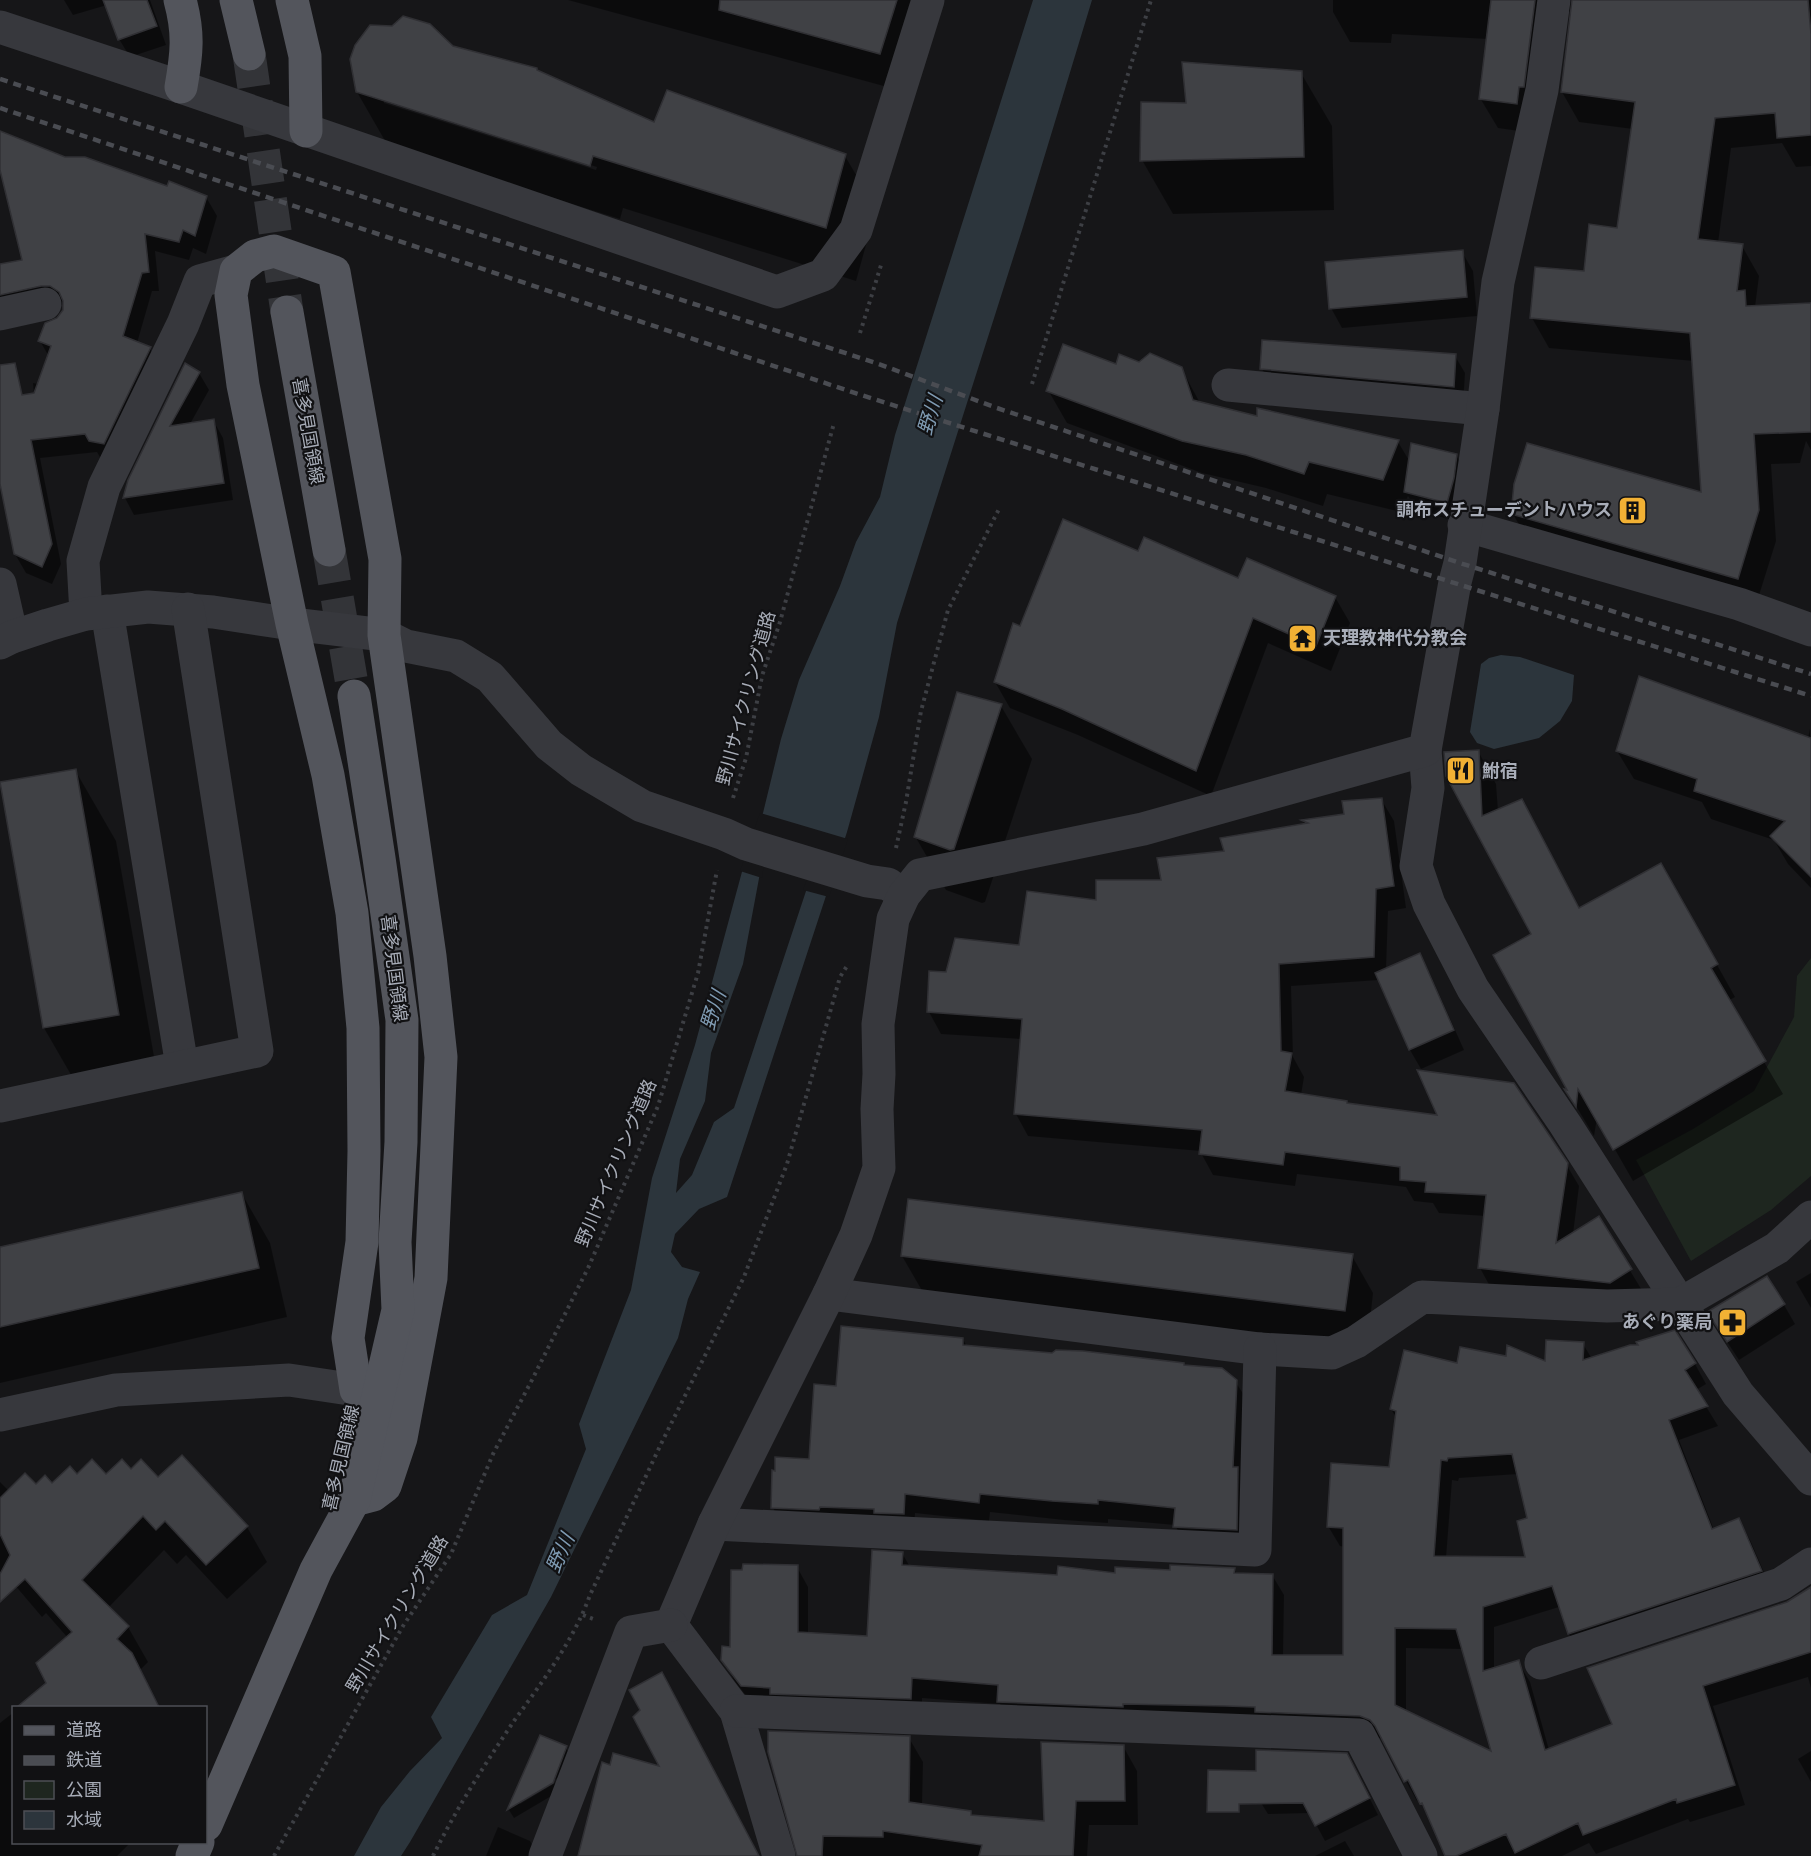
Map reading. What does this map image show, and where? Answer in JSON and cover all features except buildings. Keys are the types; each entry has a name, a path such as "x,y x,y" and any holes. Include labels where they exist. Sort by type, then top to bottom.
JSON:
{"main road":[{"path":"180,0 185,18 187,54 181,87"},
{"path":"236,0 249,54"},
{"path":"296,5 305,56 306,131"},
{"path":"354,1500 373,1495 385,1486 403,1427 431,1278 441,1057 430,956 384,635 385,559 334,272 274,251 255,256 236,271 231,295 243,385 292,624 328,774 352,913 363,1028 362,1242 348,1338 356,1390"},
{"name":"喜多見国領線","path":"287,312 329,550"},
{"name":"喜多見国領線","path":"207,1823 316,1570 354,1500 398,1310 395,1242 401,1142 402,1020 380,858 354,696"},
{"name":"喜多見国領線","path":"316,1570 356,1390 395,1242"}],"street":[{"path":"0,27 777,292 823,275 856,230 928,0"},
{"path":"1554,0 1542,90 1498,282 1483,409 1460,563 1425,750 1428,788 1416,866 1429,904 1473,989 1565,1124 1738,1394 1811,1479"},
{"path":"182,1066 96,613 83,561 104,488 183,324 200,281 236,271"},
{"path":"0,314 45,304"},
{"path":"1228,385 1483,409"},
{"path":"1464,525 1739,604 1811,630"},
{"path":"0,584 6,640 96,613 148,607 188,609 384,635 406,646 456,656 490,678 549,745 580,770 642,806 735,839 896,890 920,875 1143,829 1425,750"},
{"path":"0,1106 257,1050 188,609"},
{"path":"671,1625 714,1524 856,1235 879,1168 878,1024 896,890"},
{"path":"829,1294 1260,1349 1332,1353 1356,1342 1422,1297 1607,1306 1680,1304 1777,1248 1811,1217"},
{"path":"714,1524 1255,1550 1260,1349"},
{"path":"0,1415 116,1390 289,1380 356,1390"},
{"path":"1541,1662 1781,1584 1811,1564"},
{"path":"671,1625 736,1711 779,1856"},
{"path":"546,1856 631,1632 671,1625"},
{"path":"736,1711 1359,1735 1421,1856"}],"path":[{"path":"1032,384 1151,0"},
{"name":"野川サイクリング道路","path":"274,1856 403,1626 451,1554 493,1454 588,1266 661,1096 735,839 729,812 746,758 762,676 783,610 834,423"},
{"path":"896,890 906,802 921,711 948,610 1000,507"},
{"path":"433,1856 442,1836 492,1753 542,1681 583,1615 590,1595 661,1444 744,1276 787,1164 840,977 851,960"}],"green space":[{"path":"1811,958 1811,1176 1771,1210 1691,1261 1636,1160 1693,1129 1754,1091 1794,1017 1797,976"}],"water":[{"name":"野川","path":"1033,0 1092,0 1023,227 897,623 879,717 847,832 727,1197 699,1209 675,1234 671,1252 682,1267 700,1272 688,1299 678,1338 551,1597 410,1842 401,1856 354,1856 381,1807 410,1771 442,1738 431,1717 492,1615 527,1595 586,1449 579,1424 631,1290 652,1178 695,1045 746,857 763,813 781,739 799,680 840,586 856,542 880,497 895,435","holes":["763,857 812,873 734,1108 714,1122 692,1175 676,1193 680,1159 705,1101 711,1053 743,964"]},
{"path":"1501,655 1520,657 1574,675 1572,701 1560,721 1539,738 1494,749 1477,743 1470,732 1481,664 1489,658"}],"pier":[{"path":"760,813 848,839 829,897 803,890 809,873 765,858 762,878 740,871"}],"tunnel":[{"path":"249,54 287,312"},
{"path":"329,550 354,696"}],"railway":[{"path":"0,79 876,363 997,408 1460,563 1811,674"},
{"path":"0,108 858,394 1811,696"}],"place":[{"name":"調布スチューデントハウス","path":"1633,510"},
{"name":"天理教神代分教会","path":"1302,638"},
{"name":"鮒宿","path":"1461,771"},
{"name":"あぐり薬局","path":"1733,1322"}]}
